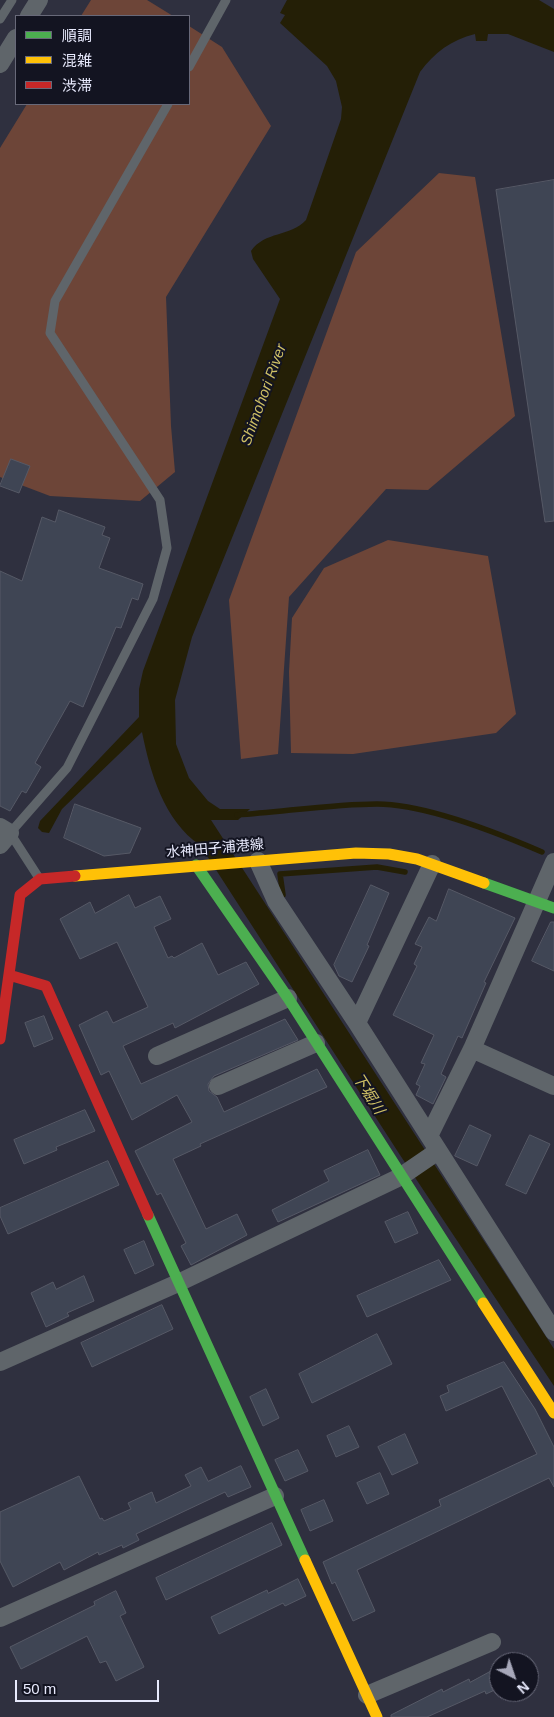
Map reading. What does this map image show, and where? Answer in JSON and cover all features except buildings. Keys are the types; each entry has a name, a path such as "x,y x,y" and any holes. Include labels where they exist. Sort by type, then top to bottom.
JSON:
{"street":[{"path":"30,15 39,0"},
{"path":"0,64 15,40"},
{"name":"水神田子浦港線","path":"40,879 356,853 389,854 432,864 546,905"},
{"path":"251,861 554,1332"},
{"path":"429,1136 546,905 554,862"},
{"path":"357,1023 432,864"},
{"path":"201,865 288,998 400,1177 554,1413"},
{"path":"0,1039 20,895 40,879"},
{"path":"9,975 46,986 178,1283 377,1717"},
{"path":"157,1056 288,998"},
{"path":"218,1086 316,1043"},
{"path":"472,1049 554,1086"},
{"path":"0,1362 178,1283 400,1177 438,1151"},
{"path":"0,1618 275,1496"},
{"path":"367,1695 492,1642"}],"lane":[{"path":"0,19 12,0"},
{"path":"190,65 226,0"},
{"path":"40,879 3,835 67,768 153,599 167,548 160,500 50,333 55,302 167,105"}],"shaded area":[{"path":"91,0 147,0 171,15 82,15"},
{"path":"190,27 222,47 271,126 166,297 171,426 175,472 140,501 50,496 0,477 0,148 26,105 190,105"},
{"path":"439,173 475,177 515,416 428,490 386,489 289,597 278,754 241,759 229,600 356,252"},
{"path":"388,540 488,556 516,714 496,733 353,754 291,753 289,672 292,618 324,568"}],"water":[{"path":"287,0 539,0 554,9 554,52 508,34 488,34 487,41 476,41 475,34 451,43 432,58 420,72 192,637 175,700 176,744 189,778 208,801 220,809 250,809 238,820 211,820 554,1349 554,1386 400,1155 200,845 177,823 168,809 154,779 142,732 62,809 49,833 42,832 38,828 40,821 139,717 139,689 143,671 280,299 253,259 251,251 263,240 293,229 306,220 341,119 342,107 336,81 327,66 280,23 285,15 280,13"}],"waterway":[{"path":"237,815 343,805 396,805 461,821 542,852"},
{"path":"283,895 280,874 377,867 405,872"}],"traffic: fast":[{"path":"196,865 288,998 483,1303"},
{"path":"484,883 554,908"},
{"path":"148,1215 305,1560"}],"traffic: slow":[{"path":"75,876 356,853 389,854 417,859 484,883"},
{"path":"483,1303 554,1413"},
{"path":"305,1560 377,1717"}],"traffic: jam":[{"path":"0,1039 20,895 40,879 75,876"},
{"path":"9,975 46,986 148,1215"}],"water label":[{"name":"Shimohori River","path":"264,395"},
{"name":"下堀川","path":"368,1094"}]}
